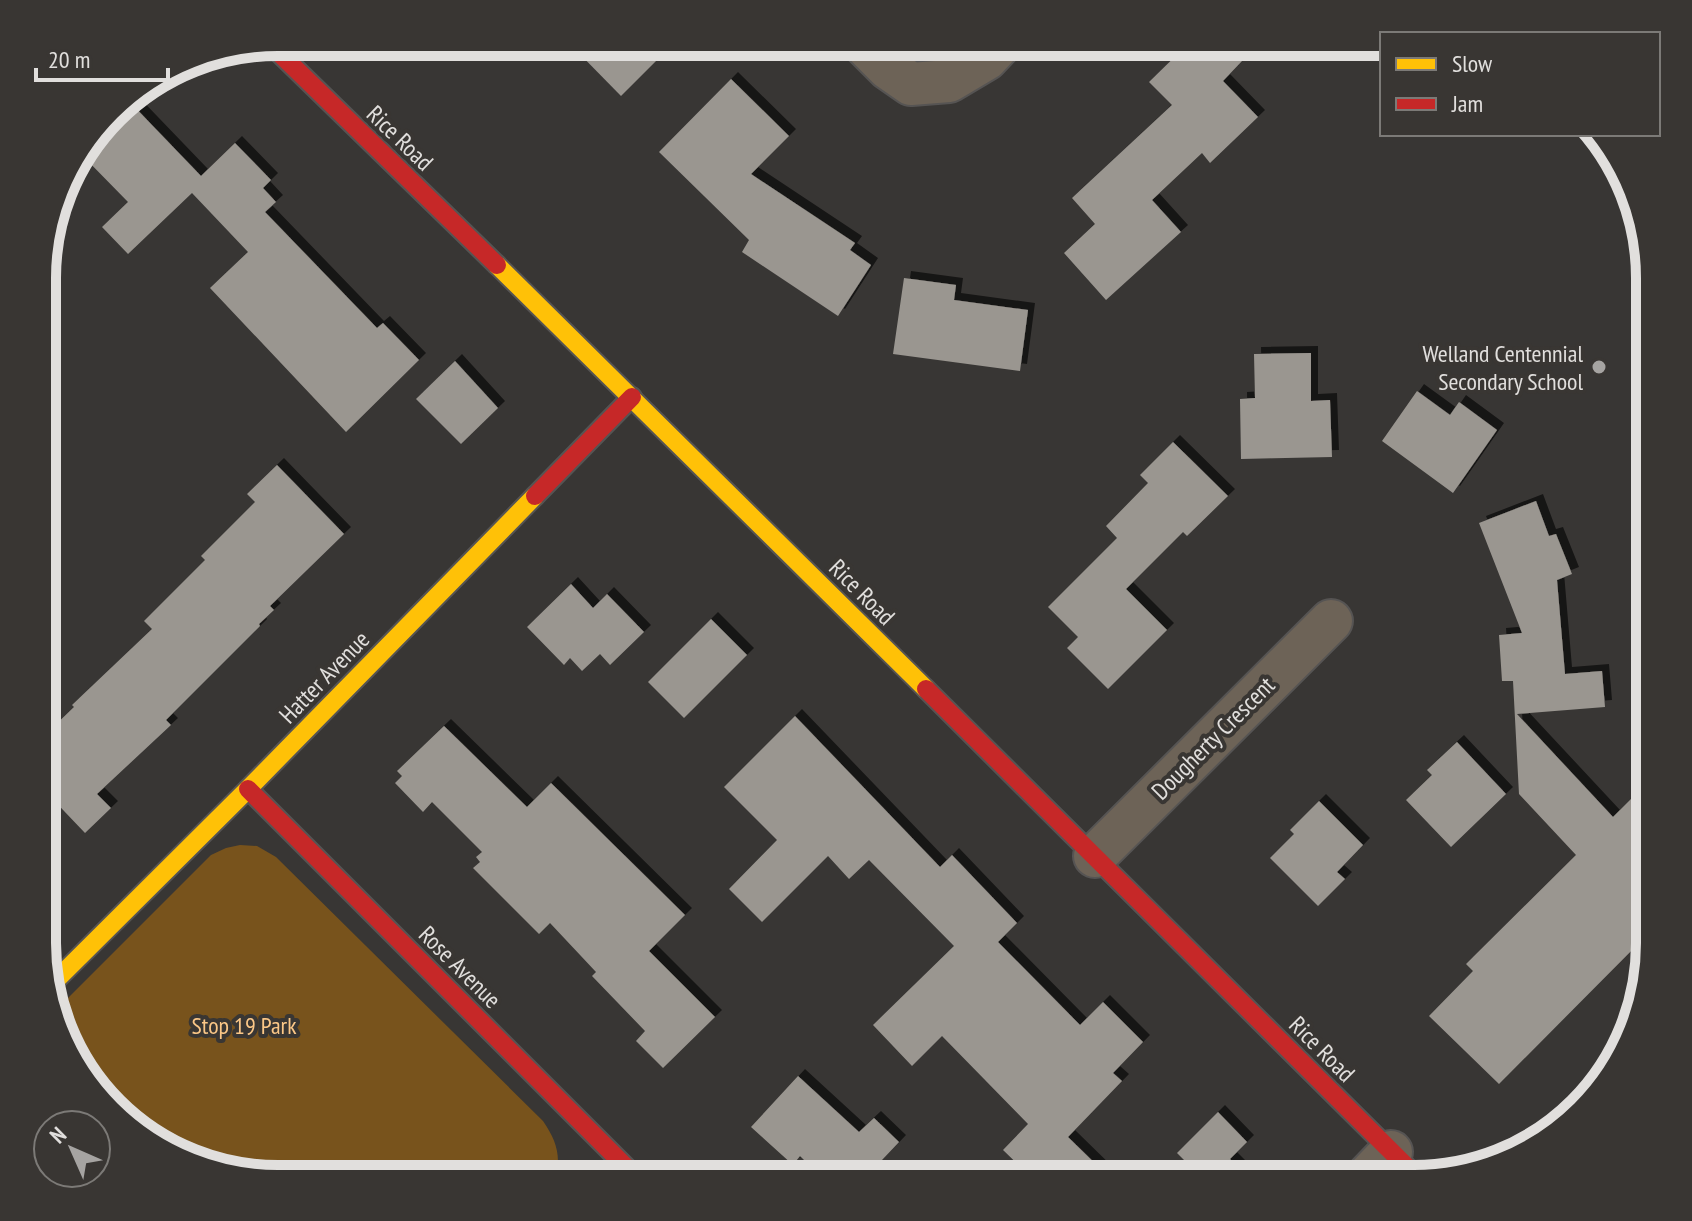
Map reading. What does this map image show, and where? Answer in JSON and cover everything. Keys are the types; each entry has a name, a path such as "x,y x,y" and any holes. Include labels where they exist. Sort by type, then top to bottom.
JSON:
{"main road":[{"name":"Rice Road","path":"282,56 1095,856 1386,1165"},
{"name":"Hatter Avenue","path":"59,977 632,397"},
{"name":"Rose Avenue","path":"248,789 614,1165"}],"street":[{"path":"876,56 911,84 949,81 989,56"},
{"name":"Dougherty Crescent","path":"1095,856 1331,621"}],"green space":[{"name":"Stop 19 Park","path":"257,846 276,857 543,1121 556,1148 558,1165 263,1165 235,1161 193,1148 167,1135 132,1110 111,1089 86,1054 64,1002 211,855 226,848"}],"building":[{"path":"582,56 661,56 621,96"},
{"path":"1176,56 1247,56 1223,81 1258,117 1210,163 1202,153 1152,200 1181,232 1106,300 1064,253 1095,224 1072,198 1172,105 1149,82"},
{"path":"731,79 789,136 751,174 855,243 850,250 871,265 838,316 742,252 749,240 659,152"},
{"path":"136,108 201,176 235,143 271,180 263,188 276,202 265,212 377,328 383,323 419,360 346,432 210,288 248,252 192,193 128,254 102,227 128,202 89,162 111,132"},
{"path":"904,278 956,285 954,300 1028,310 1020,371 893,354"},
{"path":"1311,353 1311,401 1330,400 1332,457 1241,459 1240,399 1255,398 1254,354"},
{"path":"455,361 498,408 461,444 416,399"},
{"path":"1417,391 1450,415 1459,402 1497,430 1453,493 1382,441"},
{"path":"1173,442 1228,496 1187,536 1183,532 1126,589 1167,630 1108,689 1067,648 1078,637 1048,607 1117,538 1106,526 1148,483 1140,475"},
{"path":"277,465 344,534 270,606 274,610 260,626 166,720 171,725 97,794 111,808 85,833 56,803 56,724 74,707 72,705 152,629 144,621 205,560 201,556 255,502 247,494"},
{"path":"1536,501 1549,536 1556,534 1572,574 1557,580 1565,674 1602,671 1605,707 1517,714 1613,817 1636,794 1636,946 1499,1084 1429,1016 1473,971 1466,964 1576,855 1519,794 1513,681 1502,681 1499,635 1522,633 1479,523"},
{"path":"571,584 593,608 607,594 644,632 610,665 600,654 582,671 570,658 564,665 527,627"},
{"path":"711,619 747,655 684,718 648,682"},
{"path":"795,716 940,867 952,855 1017,923 998,942 1080,1025 1103,1002 1143,1042 1113,1073 1122,1081 1068,1137 1097,1165 1019,1165 1003,1150 1028,1124 942,1036 912,1066 873,1025 954,946 869,860 849,879 828,856 762,922 729,889 777,840 724,787"},
{"path":"444,726 527,807 551,783 685,915 649,951 715,1017 663,1068 636,1041 645,1031 592,976 596,972 550,923 539,934 473,868 480,862 476,857 482,852 432,802 423,812 395,783 402,776 397,771"},
{"path":"1457,742 1506,794 1451,847 1406,800 1432,775 1427,770"},
{"path":"1319,801 1363,845 1337,872 1345,879 1318,906 1270,858 1294,834 1290,830"},
{"path":"798,1076 859,1132 874,1118 899,1142 877,1165 809,1165 800,1156 793,1165 751,1127"},
{"path":"1218,1112 1247,1142 1230,1159 1236,1165 1189,1165 1177,1153"}],"traffic: slow":[{"path":"497,265 926,689"},
{"path":"59,977 535,496"}],"traffic: jam":[{"path":"282,56 497,265"},
{"path":"535,496 632,397"},
{"path":"926,689 1405,1165"},
{"path":"248,789 624,1165"}],"place":[{"name":"Welland Centennial Secondary School","path":"1599,367"}]}
